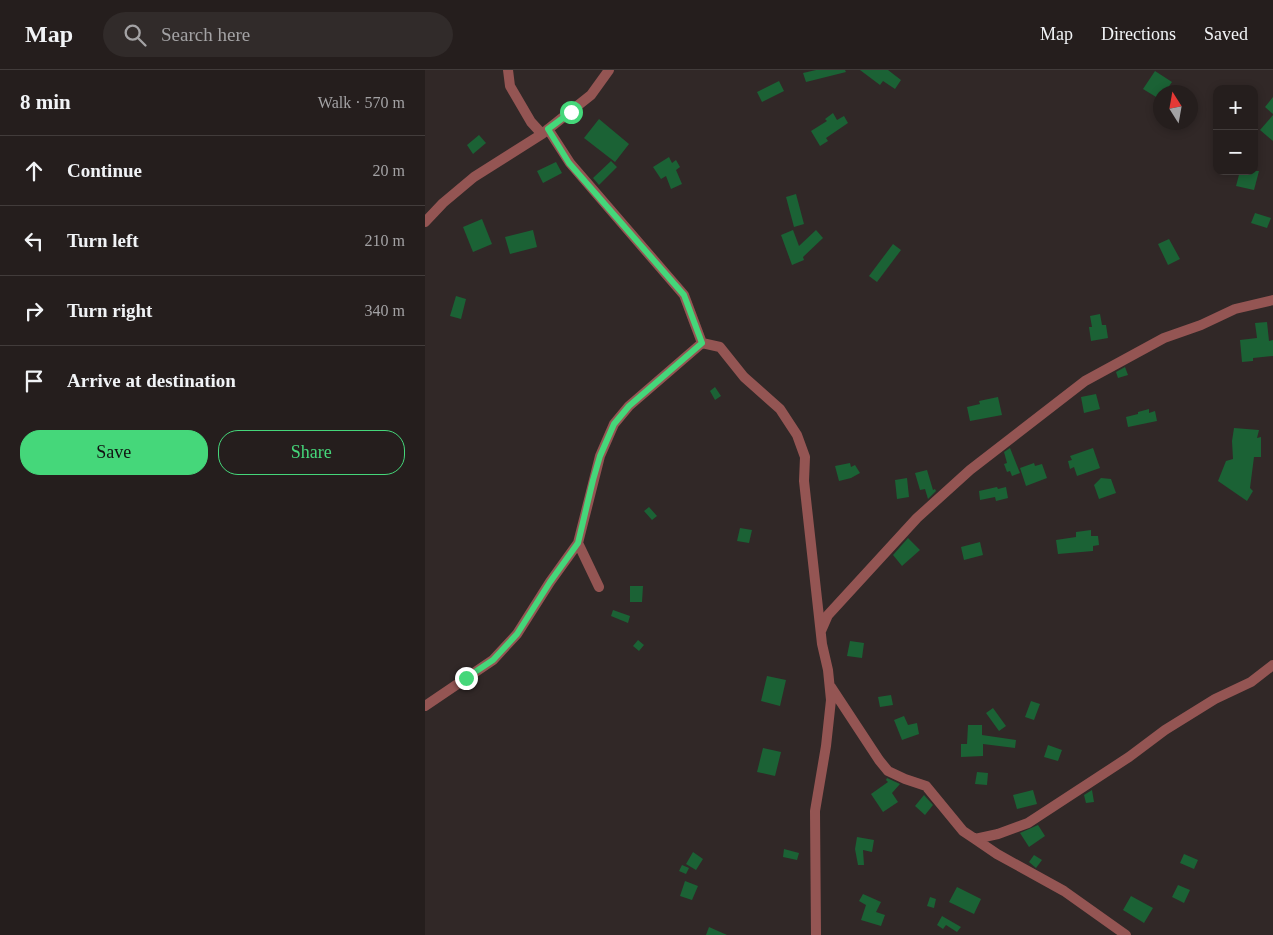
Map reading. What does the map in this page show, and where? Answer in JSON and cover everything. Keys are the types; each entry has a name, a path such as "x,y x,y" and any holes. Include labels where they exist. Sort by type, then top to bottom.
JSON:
{"street":[{"path":"507,70 510,86 531,122 545,132 569,163 684,295 702,343"},
{"path":"425,222 443,203 474,177 545,132 591,95 609,70"},
{"path":"821,631 828,615 917,518 970,470 1085,381 1165,338 1201,325 1235,309 1273,300"},
{"path":"425,706 493,660 517,634 550,582 578,543 600,456 614,424 629,406 702,343"},
{"path":"702,343 720,347 745,377 780,409 797,435 805,457 804,481 831,700 815,811 816,935"},
{"path":"578,543 599,587"},
{"path":"975,839 998,834 1028,823 1122,762 1165,730 1215,699 1251,682 1273,666"},
{"path":"830,686 888,771 926,786 963,831 997,854 1064,891 1126,935"}],"building":[{"path":"816,70 845,70 846,72 806,82 803,73"},
{"path":"860,70 888,70 901,80 895,89 883,81 880,85"},
{"path":"1155,71 1172,82 1170,85 1153,85 1153,95 1143,89"},
{"path":"779,81 784,91 762,102 757,92"},
{"path":"1273,97 1273,114 1265,107"},
{"path":"833,113 837,120 844,116 848,123 826,138 828,141 820,146 811,131 827,121 825,119"},
{"path":"1273,115 1273,141 1260,130"},
{"path":"599,119 629,144 615,162 584,138"},
{"path":"479,135 486,143 473,154 467,145"},
{"path":"669,157 672,163 676,160 680,167 676,170 682,184 671,189 666,176 661,179 653,167"},
{"path":"611,161 617,167 599,185 593,178"},
{"path":"556,162 562,173 543,183 537,171"},
{"path":"1239,175 1258,175 1254,190 1236,186"},
{"path":"796,194 804,224 794,227 786,197"},
{"path":"1255,213 1271,218 1267,228 1251,223"},
{"path":"482,219 492,244 473,252 463,227"},
{"path":"533,230 537,247 510,254 505,237"},
{"path":"793,230 799,246 816,230 823,238 803,257 804,260 792,265 781,235"},
{"path":"1169,239 1180,259 1168,265 1158,244"},
{"path":"893,244 901,250 877,282 869,276"},
{"path":"456,296 466,299 461,319 450,316"},
{"path":"1100,314 1102,325 1106,325 1108,338 1091,341 1089,327 1092,327 1090,316"},
{"path":"1267,322 1269,341 1273,340 1273,356 1253,358 1253,361 1242,362 1240,340 1257,338 1255,323"},
{"path":"1125,367 1128,375 1118,378 1116,372"},
{"path":"715,387 721,396 715,400 710,391"},
{"path":"1096,394 1100,409 1084,413 1081,397"},
{"path":"998,397 1002,415 970,421 967,407 980,404 979,401"},
{"path":"1149,409 1149,413 1155,411 1157,421 1128,427 1126,417"},
{"path":"1234,428 1259,430 1257,438 1261,437 1261,457 1254,457 1250,488 1253,491 1247,501 1218,481 1226,461 1233,459 1232,441"},
{"path":"1010,448 1020,473 1012,476 1010,471 1007,472 1004,464 1007,463 1004,452"},
{"path":"1093,448 1100,468 1077,476 1074,467 1070,469 1068,461 1072,460 1070,456"},
{"path":"850,463 851,467 855,465 860,473 839,481 835,466"},
{"path":"1034,463 1035,466 1042,464 1047,478 1026,486 1020,468"},
{"path":"927,470 933,490 935,489 936,491 928,499 925,489 920,490 915,473"},
{"path":"907,478 909,497 897,499 895,480"},
{"path":"1101,478 1111,479 1116,493 1099,499 1094,485"},
{"path":"997,487 998,489 1006,487 1008,498 996,501 995,497 980,500 979,491"},
{"path":"649,507 657,516 652,520 644,511"},
{"path":"740,528 752,530 749,543 737,541"},
{"path":"1091,530 1091,536 1098,536 1099,545 1093,546 1093,551 1058,554 1056,540 1076,537 1076,532"},
{"path":"908,538 920,550 902,566 893,555"},
{"path":"980,542 983,555 964,560 961,547"},
{"path":"630,586 643,586 642,602 630,602"},
{"path":"613,610 630,616 628,623 611,616"},
{"path":"638,640 644,645 639,651 633,646"},
{"path":"850,641 864,643 862,658 847,656"},
{"path":"767,676 786,680 780,706 761,701"},
{"path":"891,695 893,705 880,707 878,697"},
{"path":"1031,701 1040,704 1034,720 1025,717"},
{"path":"993,708 1006,726 999,731 986,713"},
{"path":"904,716 908,725 917,723 919,734 902,740 894,720"},
{"path":"968,725 982,725 982,735 1016,740 1015,748 983,744 983,756 961,757 961,744 967,744"},
{"path":"1048,745 1062,750 1058,761 1044,757"},
{"path":"763,748 781,752 775,776 757,772"},
{"path":"977,772 988,773 987,785 975,784"},
{"path":"887,778 900,784 892,793 898,802 883,812 871,794 888,782"},
{"path":"1033,790 1037,804 1017,809 1013,795"},
{"path":"1092,790 1094,802 1086,803 1084,795"},
{"path":"924,795 933,805 925,815 915,806"},
{"path":"1038,825 1045,836 1029,847 1020,833"},
{"path":"857,837 874,840 872,852 863,850 864,865 858,865 855,849"},
{"path":"784,849 799,853 797,860 783,857"},
{"path":"693,852 703,859 696,870 686,864"},
{"path":"1184,854 1198,860 1194,869 1180,863"},
{"path":"1034,855 1042,860 1036,868 1029,862"},
{"path":"682,865 689,868 686,874 679,871"},
{"path":"685,881 698,886 692,900 680,896"},
{"path":"1178,885 1190,890 1184,903 1172,897"},
{"path":"957,887 981,899 974,914 949,902"},
{"path":"863,894 881,902 876,912 885,915 881,926 861,920 866,905 859,901"},
{"path":"1131,896 1153,908 1144,923 1123,910"},
{"path":"930,897 936,899 934,908 927,906"},
{"path":"942,916 961,927 957,932 946,925 943,929 937,925"},
{"path":"709,927 727,935 706,935"}],"route":[{"path":"466,678 493,660 517,634 550,582 578,543 600,456 614,424 629,406 702,343 684,295 569,163 548,129 571,112"}]}
